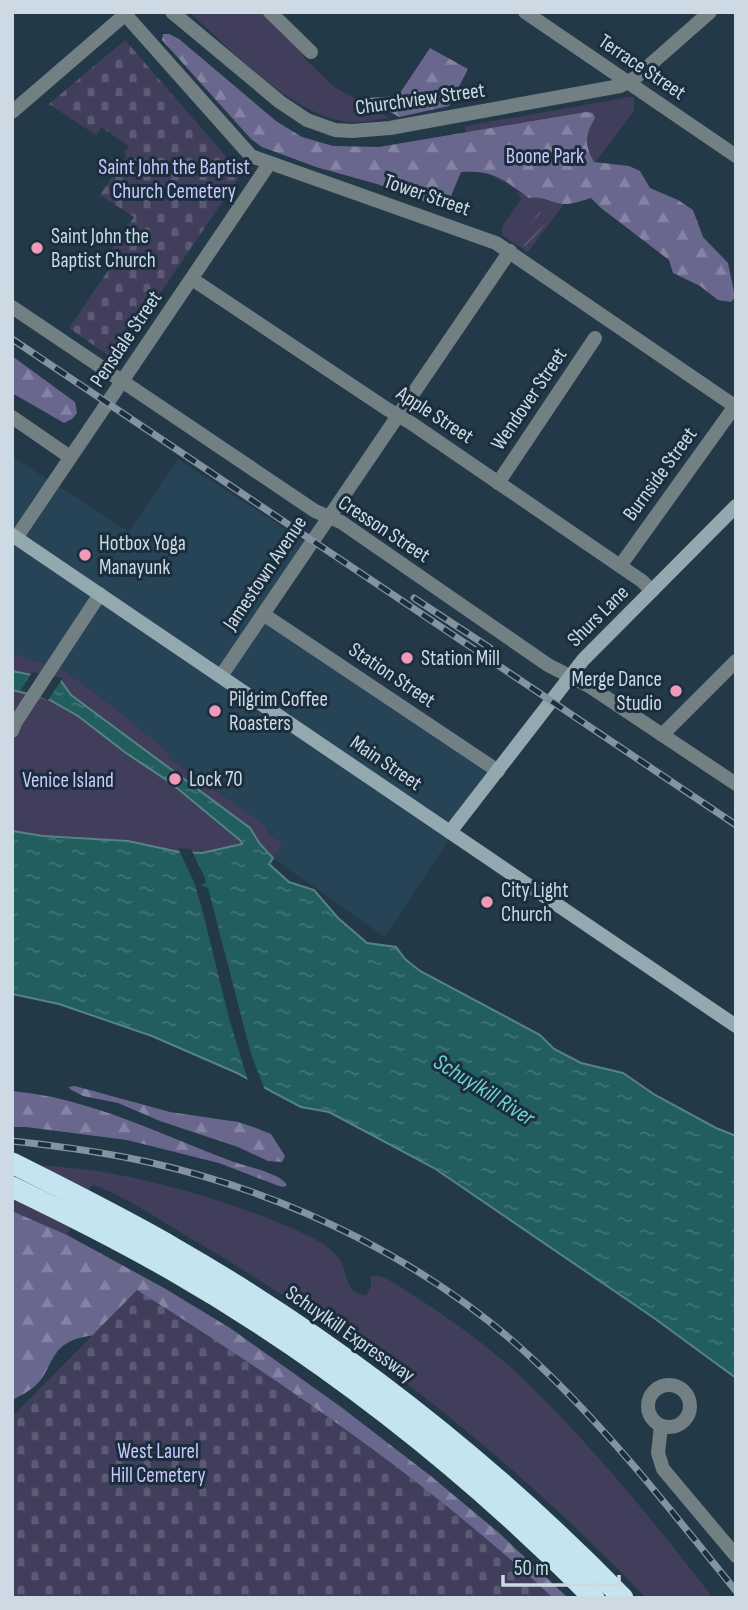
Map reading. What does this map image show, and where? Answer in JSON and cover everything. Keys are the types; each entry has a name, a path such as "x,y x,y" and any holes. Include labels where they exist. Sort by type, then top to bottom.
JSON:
{"highway":[{"name":"Schuylkill Expressway","path":"12,1163 244,1314 362,1395 495,1503 594,1598"},
{"name":"Schuylkill Expressway","path":"12,1186 84,1210 172,1247 247,1292 373,1377 498,1478 623,1598"}],"street":[{"name":"Churchview Street","path":"172,12 293,112 320,126 335,130 390,128 597,91 627,83"},
{"path":"270,12 311,52"},
{"name":"Terrace Street","path":"525,12 736,156"},
{"path":"627,83 710,12"},
{"path":"12,112 126,13"},
{"name":"Tower Street","path":"126,13 247,152 269,164 474,234 510,251 736,406"},
{"name":"Pensdale Street","path":"14,536 269,164"},
{"name":"Jamestown Avenue","path":"221,676 510,251"},
{"name":"Apple Street","path":"192,279 498,482 652,591"},
{"name":"Cresson Street","path":"12,307 315,511 341,522 548,665 589,686 736,784"},
{"name":"Wendover Street","path":"498,482 595,338"},
{"name":"Burnside Street","path":"620,566 736,406"},
{"path":"12,417 70,457"},
{"name":"Shurs Lane","path":"450,832 569,677 736,506"},
{"name":"Main Street","path":"14,536 736,1026"},
{"path":"12,731 100,594"},
{"name":"Station Street","path":"263,614 498,771"},
{"path":"662,735 736,661"},
{"path":"661,1426 658,1453 663,1469 736,1556"}],"shaded area":[{"path":"12,456 129,532 178,459 308,544 261,613 493,772 385,937 273,858 283,844 269,834 265,825 166,755 168,752 116,709 66,672 12,653"}],"green space":[{"path":"189,12 262,12 306,54 303,57 333,86 389,118 351,122 329,118 308,108 264,79"},
{"path":"163,34 179,39 276,121 302,137 333,146 379,147 593,113 595,118 587,140 594,162 629,166 640,171 650,188 693,210 703,237 728,263 735,297 731,302 718,300 700,286 673,273 669,260 591,198 568,204 529,198 498,177 461,172 451,196 443,202 429,203 262,147 251,139 162,40"},
{"name":"Saint John the Baptist Church Cemetery","path":"125,40 241,174 115,360 69,328 114,262 107,256 134,217 100,195 127,156 124,154 129,146 101,127 96,135 49,104"},
{"path":"430,48 468,69 449,106 399,117 367,98 398,96"},
{"name":"Boone Park","path":"634,97 634,111 528,252 502,235 502,227 521,199 517,193 524,194 454,153 466,132 465,126"},
{"path":"539,212 549,218 528,248 518,242"},
{"path":"12,356 75,402 77,413 72,419 64,423 12,393"},
{"name":"Venice Island","path":"12,653 66,672 168,752 167,756 265,825 269,834 283,844 273,858 250,845 202,853 179,852 128,841 43,836 12,831"},
{"path":"75,1086 170,1112 238,1122 271,1134 285,1156 282,1162 268,1161 238,1147 160,1121 118,1103 83,1096 69,1087"},
{"path":"12,1091 98,1109 271,1174 287,1185 279,1186 219,1163 127,1140 12,1127"},
{"path":"12,1163 103,1172 194,1193 260,1216 319,1241 337,1256 350,1286 358,1294 366,1295 371,1286 371,1275 386,1278 472,1336 520,1376 572,1428 621,1483 713,1598 646,1598 540,1495 428,1400 370,1355 248,1273 125,1199 92,1185 67,1235 12,1211"},
{"path":"12,1211 67,1235 230,1328 341,1407 432,1477 498,1532 568,1598 450,1598 103,1334 84,1337 61,1347 36,1385 12,1400"},
{"name":"West Laurel Hill Cemetery","path":"137,1290 352,1434 455,1513 553,1598 12,1598 12,1417"}],"water":[{"name":"Schuylkill River","path":"12,671 61,681 71,695 250,828 273,858 269,864 289,882 314,890 338,918 367,943 396,947 405,959 420,971 540,1035 554,1049 581,1063 623,1073 655,1095 736,1136 736,1378 654,1318 434,1168 329,1112 301,1107 237,1073 152,1036 59,1004 12,994 12,831 43,836 128,841 179,852 202,853 242,844 171,783 78,716 48,699 12,690"}],"pier":[{"path":"32,672 63,678 48,700 21,690"},
{"path":"178,848 191,849 204,876 206,883 200,885 208,888 251,1054 266,1093 248,1081 194,882"}],"railway":[{"path":"12,339 736,825"},
{"path":"414,598 490,648"},
{"path":"12,1141 114,1155 201,1176 306,1213 406,1264 497,1328 565,1390 641,1474 736,1591"}],"place":[{"name":"Saint John the Baptist Church","path":"37,248"},
{"name":"Hotbox Yoga Manayunk","path":"85,555"},
{"name":"Station Mill","path":"407,658"},
{"name":"Merge Dance Studio","path":"676,691"},
{"name":"Pilgrim Coffee Roasters","path":"215,711"},
{"name":"Lock 70","path":"175,779"},
{"name":"City Light Church","path":"487,902"}]}
